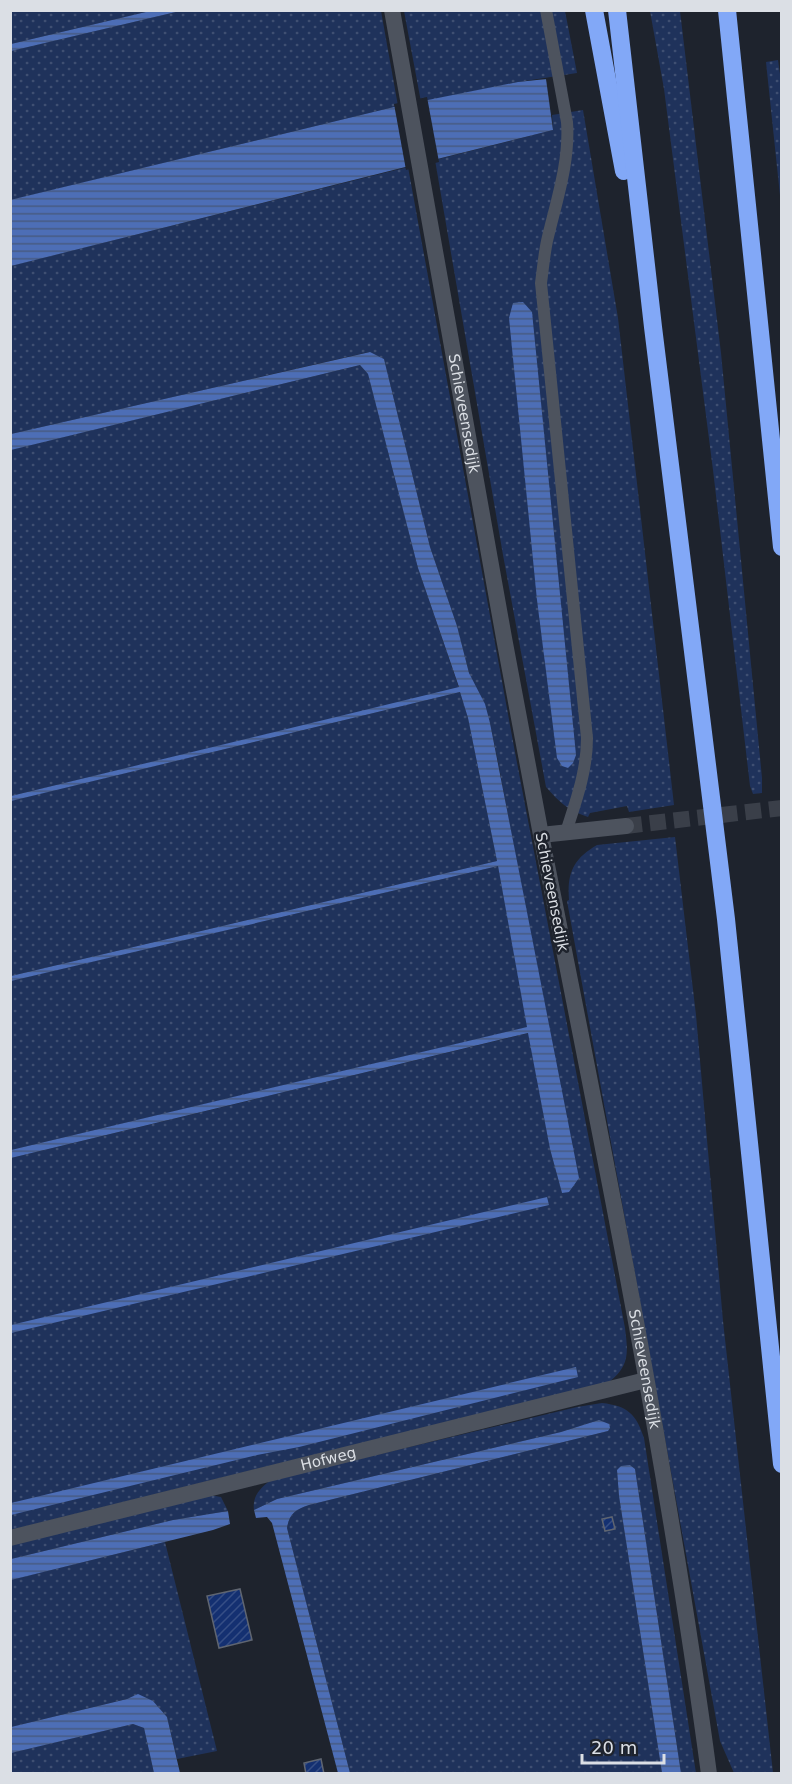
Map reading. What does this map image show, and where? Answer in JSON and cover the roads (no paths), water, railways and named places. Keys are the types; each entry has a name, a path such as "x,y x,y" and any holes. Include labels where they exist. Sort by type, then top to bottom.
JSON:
{"highway":[{"path":"594,10 652,327"},
{"path":"616,10 652,327 726,919 782,1464"},
{"path":"727,10 782,547"}],"street":[{"name":"Schieveensedijk","path":"392,10 504,638 604,1150 646,1380 709,1773"},
{"path":"541,835 626,826"},
{"name":"Hofweg","path":"10,1538 646,1380"}],"lane":[{"path":"546,10 568,138 566,158 540,283 587,738 587,757 583,780 566,832"}],"tunnel":[{"path":"626,826 782,808"}]}
